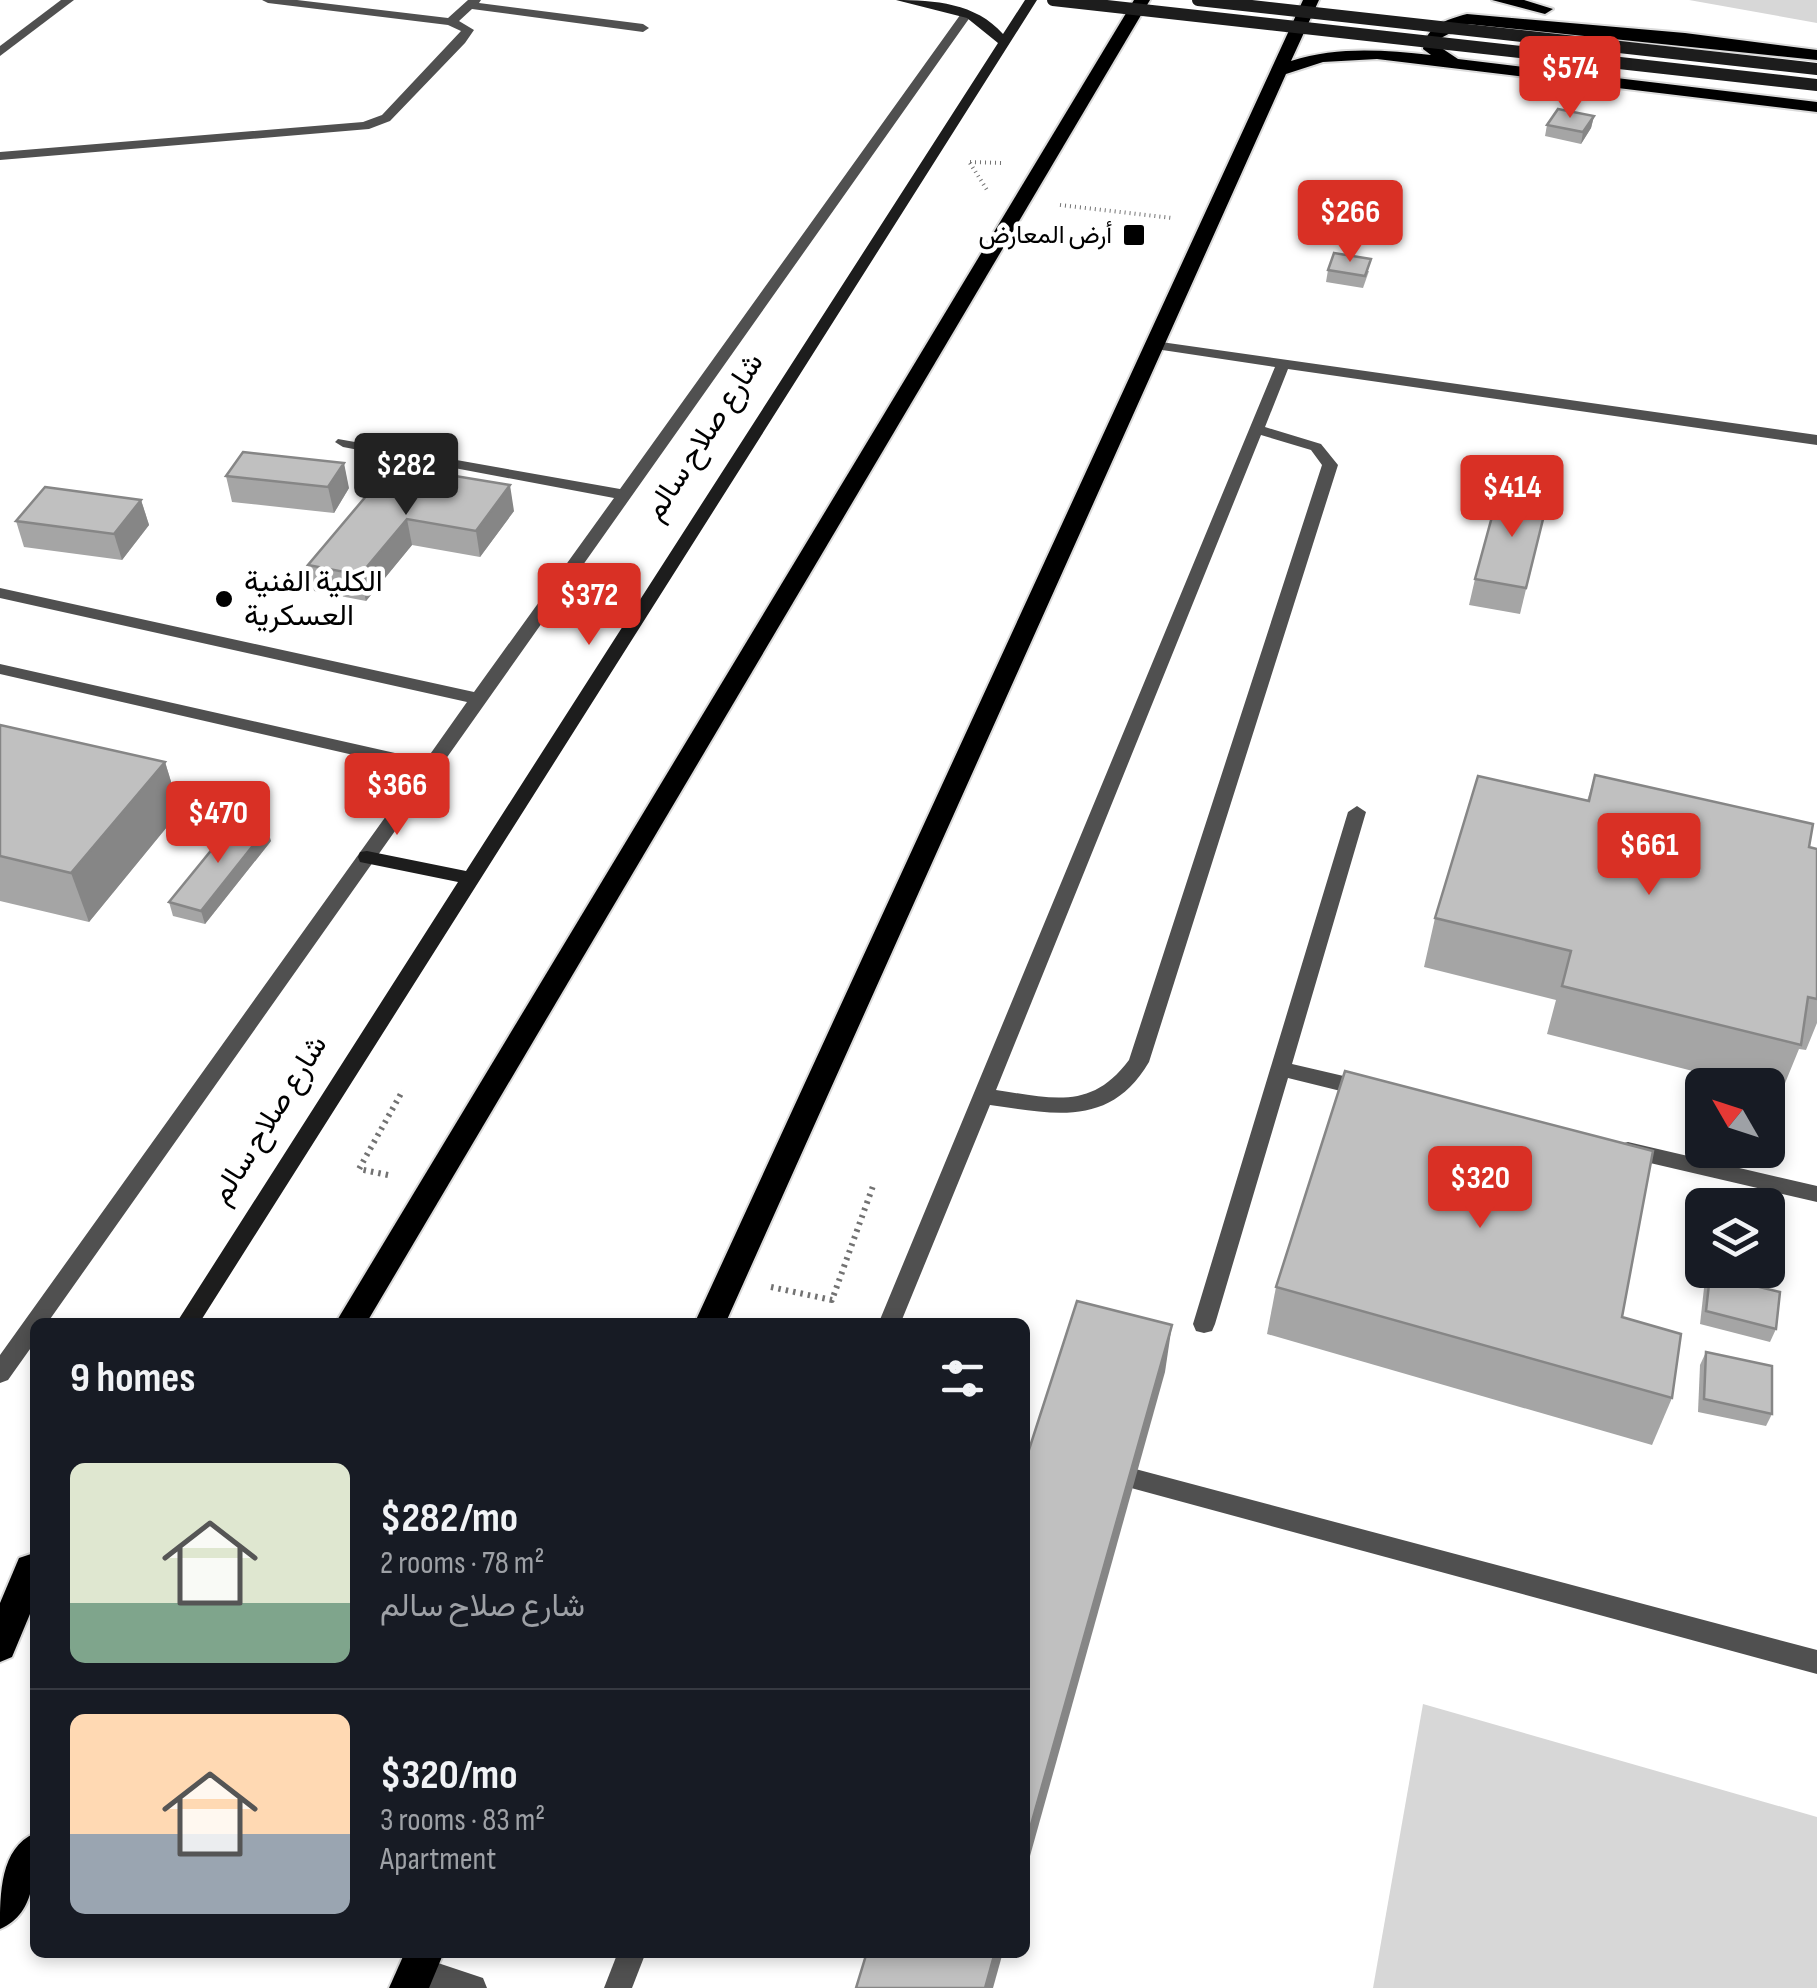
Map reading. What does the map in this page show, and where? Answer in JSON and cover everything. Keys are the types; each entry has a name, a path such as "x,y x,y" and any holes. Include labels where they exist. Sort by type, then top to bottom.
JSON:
{"highway":[{"path":"353,1318 1142,0"},
{"path":"712,1318 1311,0"},
{"path":"1500,0 1704,42"},
{"path":"1460,64 1430,49 1433,36 1449,24 1467,19 1817,55"},
{"path":"1278,71 1322,57 1348,54 1817,107"},
{"path":"0,1646 30,1573"},
{"path":"0,1910 30,1860"}],"main road":[{"path":"902,0 967,13 990,26 1003,42"},
{"name":"شارع صلاح سالم","path":"191,1318 1031,0"},
{"path":"1053,0 1817,86"},
{"path":"1198,0 1817,69"},
{"path":"552,597 639,612"},
{"path":"367,857 470,878"},
{"path":"0,1616 30,1571"}],"lane":[{"path":"0,52 68,0"},
{"path":"0,156 365,126 386,118 468,30 451,22 268,0"},
{"path":"451,22 473,2 643,28"},
{"path":"40,1318 967,13"},
{"path":"1154,345 1817,440"},
{"path":"892,1318 1283,364"},
{"path":"983,1096 1081,1107 1108,1098 1128,1081 1139,1062 1330,465 1316,447 1256,430"},
{"path":"342,442 625,495"},
{"path":"0,593 480,699"},
{"path":"0,669 431,767"},
{"path":"1204,1324 1357,812"},
{"path":"1280,1070 1395,1096"},
{"path":"1606,1145 1817,1194"},
{"path":"0,1373 30,1331"},
{"path":"1084,1466 1817,1662"},
{"path":"618,1988 630,1958"},
{"path":"417,1970 473,1988"}],"path":[{"path":"969,162 992,198 1210,222"},
{"path":"359,1169 403,1090"},
{"path":"730,1278 832,1300 874,1186"}],"shaded area":[{"path":"1689,0 1817,0 1817,23"},
{"path":"1423,1704 1817,1817 1817,1988 1373,1988"}],"building":[{"path":"1558,109 1594,116 1583,132 1547,125"},
{"path":"1334,253 1371,259 1365,276 1328,270"},
{"path":"243,452 344,463 328,487 226,476"},
{"path":"443,474 510,485 476,531 407,519 360,575 308,565 378,482 428,492"},
{"path":"45,487 141,500 114,534 16,521"},
{"path":"1499,491 1548,499 1526,588 1475,579"},
{"path":"0,725 165,762 71,873 0,856"},
{"path":"1595,775 1813,824 1809,847 1817,849 1817,999 1808,997 1801,1045 1562,986 1571,951 1435,918 1478,776 1589,801"},
{"path":"236,820 267,828 201,911 169,902"},
{"path":"1345,1071 1653,1151 1622,1317 1681,1334 1672,1398 1276,1287"},
{"path":"1709,1288 1764,1288 1780,1292 1776,1329 1706,1311"},
{"path":"1077,1301 1172,1325 1030,1828 1030,1447"},
{"path":"1706,1352 1772,1366 1772,1414 1704,1399"},
{"path":"865,1958 993,1958 985,1988 856,1988"}],"place":[{"name":"أرض المعارض","path":"1134,235"},
{"name":"الكلية الفنية العسكرية","path":"224,599"}]}
